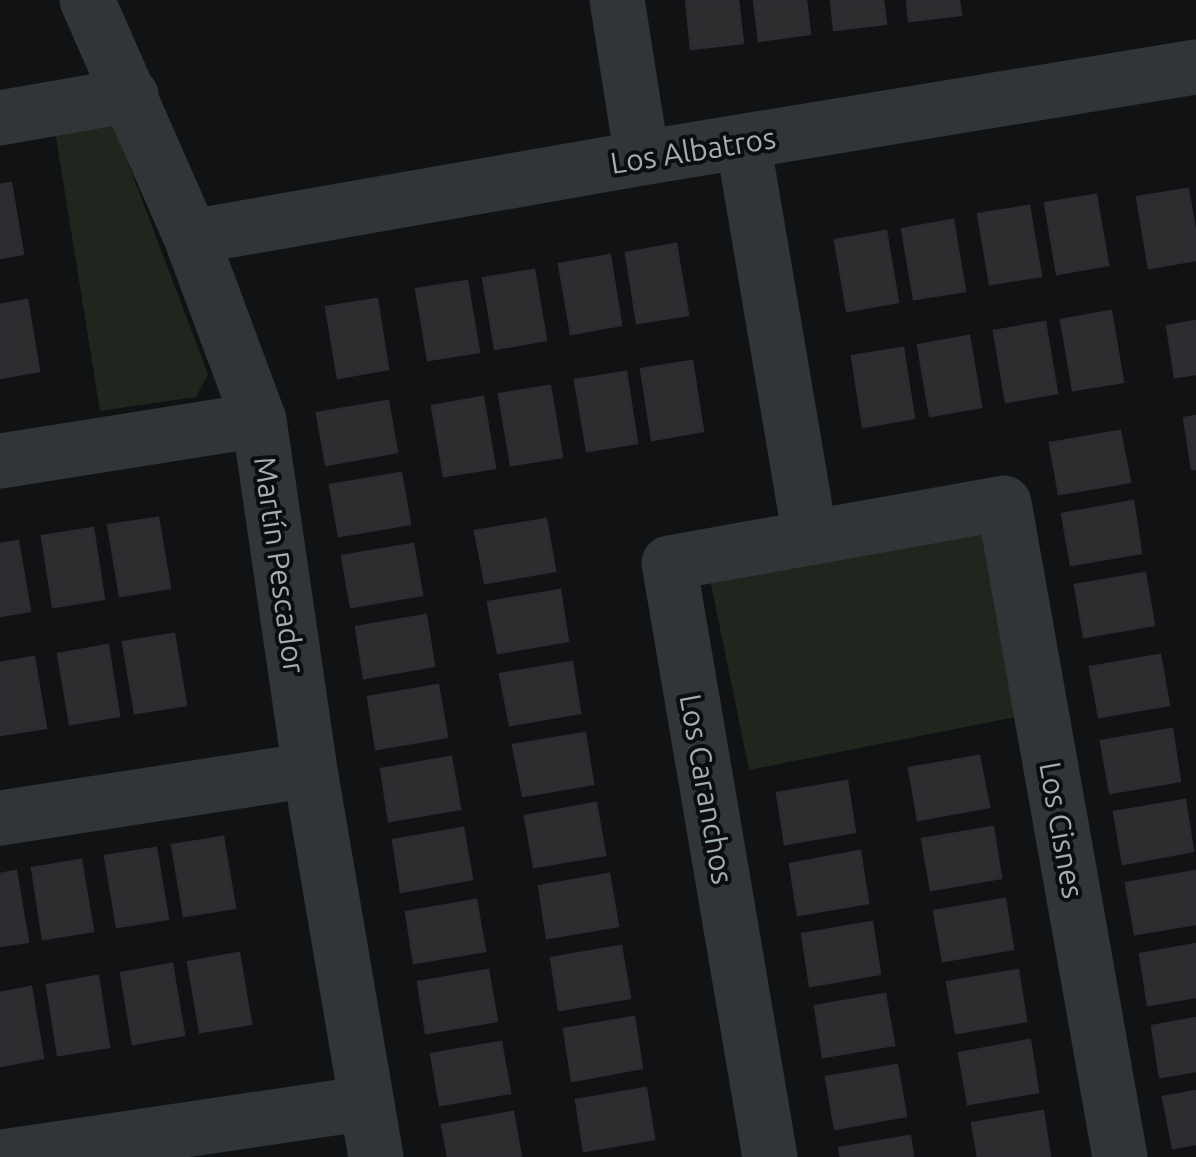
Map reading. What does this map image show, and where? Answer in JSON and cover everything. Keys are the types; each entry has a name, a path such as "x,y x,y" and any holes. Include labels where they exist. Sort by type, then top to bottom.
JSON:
{"street":[{"name":"Martín Pescador","path":"87,0 192,237 259,420 310,770 376,1157"},
{"path":"617,0 642,158"},
{"name":"Los Albatros","path":"192,237 1196,67"},
{"path":"0,118 131,95"},
{"path":"743,142 810,538"},
{"path":"0,460 259,420"},
{"name":"Los Caranchos","path":"770,1157 669,562 1004,503"},
{"name":"Los Cisnes","path":"1004,503 1120,1157"},
{"path":"0,818 310,770"},
{"path":"2,1157 366,1103"}],"shaded area":[{"path":"112,121 208,374 196,397 100,411 55,131"},
{"path":"982,524 1020,716 749,770 710,579"}],"building":[{"path":"686,0 738,0 743,43 691,49"},
{"path":"754,0 806,0 810,34 759,41"},
{"path":"831,0 883,0 886,24 834,30"},
{"path":"907,0 959,0 961,15 909,21"},
{"path":"11,183 23,254 0,258 0,185"},
{"path":"1188,189 1196,260 1149,268 1137,197"},
{"path":"1096,195 1108,265 1057,274 1045,203"},
{"path":"1029,206 1041,276 990,284 978,214"},
{"path":"953,220 965,291 914,299 902,229"},
{"path":"886,231 898,302 847,311 835,240"},
{"path":"676,244 688,315 637,323 626,253"},
{"path":"610,255 621,325 571,334 559,264"},
{"path":"534,270 546,340 495,349 483,278"},
{"path":"467,281 479,352 428,360 416,289"},
{"path":"377,299 388,369 338,378 326,307"},
{"path":"27,300 39,371 0,378 0,305"},
{"path":"1111,311 1123,382 1073,390 1061,320"},
{"path":"1196,321 1196,374 1175,377 1167,326"},
{"path":"1045,322 1057,393 1006,402 994,331"},
{"path":"969,336 981,407 930,416 918,345"},
{"path":"903,348 914,418 863,427 852,356"},
{"path":"692,361 703,431 652,440 641,369"},
{"path":"626,372 637,443 587,451 575,380"},
{"path":"550,386 562,457 511,465 499,394"},
{"path":"483,397 495,468 444,476 432,406"},
{"path":"388,401 397,452 326,465 317,413"},
{"path":"1196,416 1196,469 1192,469 1184,418"},
{"path":"1120,431 1130,482 1059,494 1050,443"},
{"path":"401,473 410,524 339,536 330,485"},
{"path":"1133,501 1141,553 1071,565 1062,514"},
{"path":"158,518 170,588 120,596 108,525"},
{"path":"546,519 555,571 485,583 475,531"},
{"path":"93,528 104,599 53,607 42,536"},
{"path":"18,541 30,611 0,616 0,544"},
{"path":"413,544 422,595 351,607 342,556"},
{"path":"1145,573 1154,625 1084,637 1075,585"},
{"path":"560,590 568,641 498,653 488,602"},
{"path":"426,615 434,666 364,678 356,627"},
{"path":"174,634 186,705 135,713 123,642"},
{"path":"108,645 119,716 70,724 58,654"},
{"path":"1160,655 1169,705 1099,717 1090,667"},
{"path":"34,657 46,728 0,735 0,663"},
{"path":"572,662 580,713 510,725 500,674"},
{"path":"438,685 447,737 376,749 368,697"},
{"path":"1172,729 1180,781 1110,793 1101,741"},
{"path":"585,733 593,784 523,796 513,745"},
{"path":"979,756 989,807 918,820 909,768"},
{"path":"451,757 460,809 389,821 381,769"},
{"path":"847,781 855,832 785,844 777,793"},
{"path":"1185,800 1193,851 1123,864 1114,812"},
{"path":"596,803 605,855 534,867 525,816"},
{"path":"993,827 1001,878 931,890 922,839"},
{"path":"463,828 472,879 401,892 393,840"},
{"path":"223,837 235,908 184,916 172,845"},
{"path":"156,848 168,919 117,927 105,856"},
{"path":"860,851 868,903 798,915 790,864"},
{"path":"81,860 93,931 43,939 32,868"},
{"path":"16,871 28,942 0,946 0,874"},
{"path":"1196,871 1196,924 1135,934 1126,883"},
{"path":"609,874 618,926 547,938 539,886"},
{"path":"1005,899 1013,949 943,961 934,911"},
{"path":"476,900 485,951 414,963 406,912"},
{"path":"872,922 880,974 810,986 802,934"},
{"path":"1196,944 1196,997 1148,1005 1140,954"},
{"path":"621,946 630,998 559,1010 551,958"},
{"path":"239,953 251,1024 200,1032 188,962"},
{"path":"172,964 184,1035 133,1044 121,973"},
{"path":"488,970 497,1021 426,1033 418,982"},
{"path":"1018,970 1026,1021 956,1033 947,982"},
{"path":"98,976 109,1047 58,1055 47,985"},
{"path":"31,987 43,1058 0,1066 0,993"},
{"path":"885,994 894,1045 823,1057 815,1006"},
{"path":"634,1017 642,1068 572,1081 564,1029"},
{"path":"1196,1018 1196,1071 1160,1077 1152,1026"},
{"path":"1030,1040 1038,1092 968,1104 959,1053"},
{"path":"501,1042 510,1093 440,1105 431,1054"},
{"path":"897,1065 906,1116 835,1129 826,1077"},
{"path":"646,1088 654,1139 584,1151 576,1100"},
{"path":"1196,1091 1196,1144 1173,1148 1163,1097"},
{"path":"1043,1111 1050,1157 978,1157 972,1123"},
{"path":"513,1112 521,1157 448,1157 442,1125"},
{"path":"910,1136 913,1157 841,1157 839,1148"}]}
